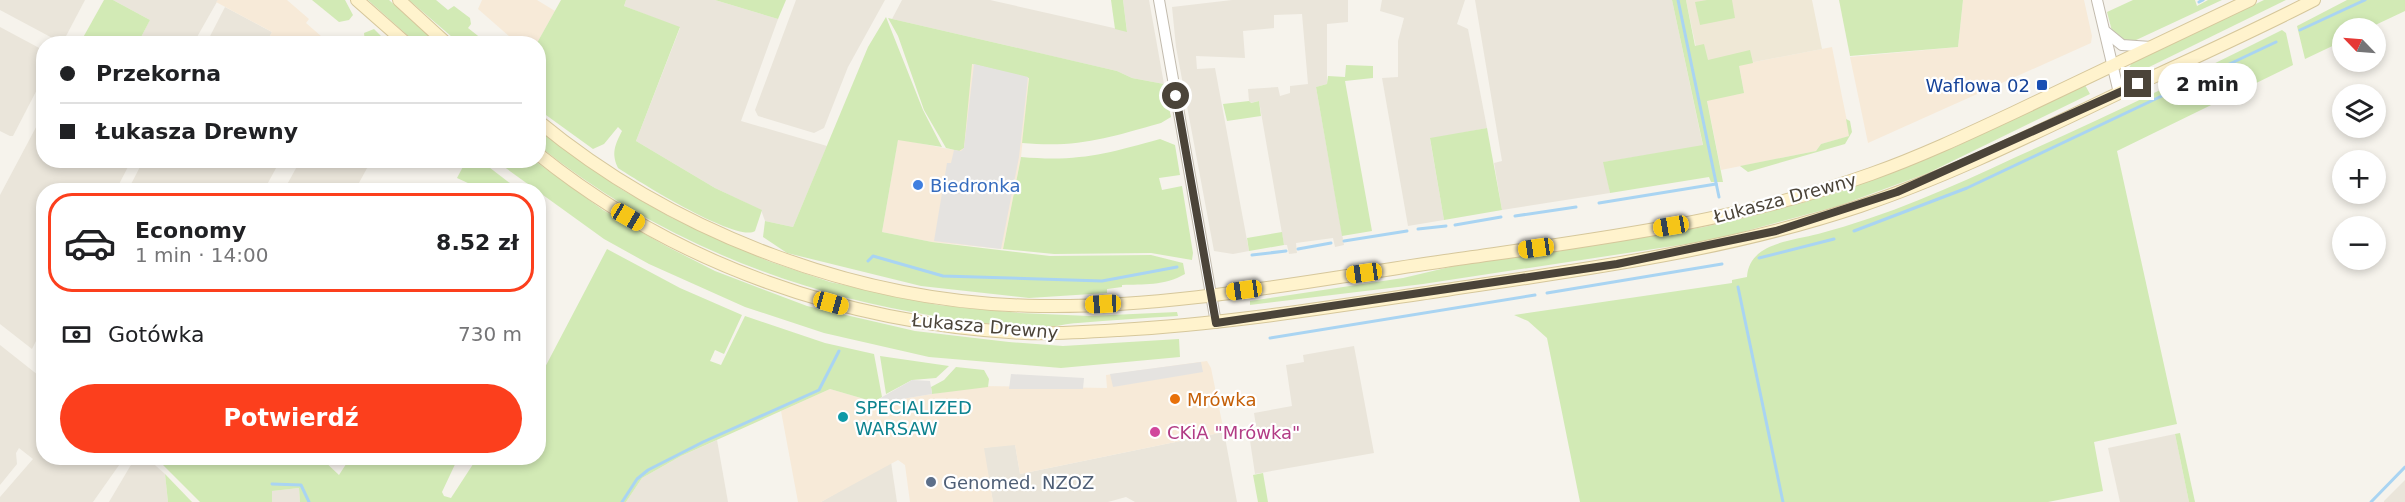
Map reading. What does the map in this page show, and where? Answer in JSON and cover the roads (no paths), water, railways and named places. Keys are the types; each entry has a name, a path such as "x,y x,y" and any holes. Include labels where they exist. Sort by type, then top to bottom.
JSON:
{"main road":[{"path":"357,0 398,36"},
{"path":"399,0 438,36"},
{"name":"Łukasza Drewny","path":"546,127 600,166 649,197 704,225 788,261 899,292 975,302 1039,306 1125,303 1212,295 1605,238 1754,209 1884,169 1939,147 2250,0"},
{"name":"Łukasza Drewny","path":"546,160 597,197 702,257 796,294 848,308 930,324 1023,333 1216,323 1617,264 1776,231 1897,192 2119,93 2314,0"}],"street":[{"path":"1159,0 1216,323"},
{"path":"2097,0 2119,93"},
{"path":"2103,27 2114,41 2122,45 2151,47"}],"waterway":[{"path":"1678,0 1719,197"},
{"path":"2199,2 2203,0"},
{"path":"2300,30 2365,0"},
{"path":"1854,231 1967,188 2276,42"},
{"path":"1599,203 1716,184"},
{"path":"1515,216 1576,207"},
{"path":"1455,225 1501,217"},
{"path":"1418,229 1446,226"},
{"path":"1344,241 1407,231"},
{"path":"1759,258 1834,239"},
{"path":"1298,249 1331,243"},
{"path":"1252,255 1286,251"},
{"path":"868,261 873,256 943,276 1102,281 1177,267"},
{"path":"1547,293 1722,264"},
{"path":"1738,287 1783,502"},
{"path":"1270,338 1535,295"},
{"path":"622,502 637,479 648,470 703,442 819,390 839,351"},
{"path":"2371,502 2405,467"},
{"path":"272,484 301,485 309,502"}],"place":[{"name":"Waflowa 02","path":"2042,85"},
{"name":"Biedronka","path":"918,185"},
{"name":"Mrówka","path":"1175,399"},
{"name":"SPECIALIZED WARSAW","path":"843,417"},
{"name":"CKiA \"Mrówka\"","path":"1155,432"},
{"name":"Genomed. NZOZ","path":"931,482"}]}
